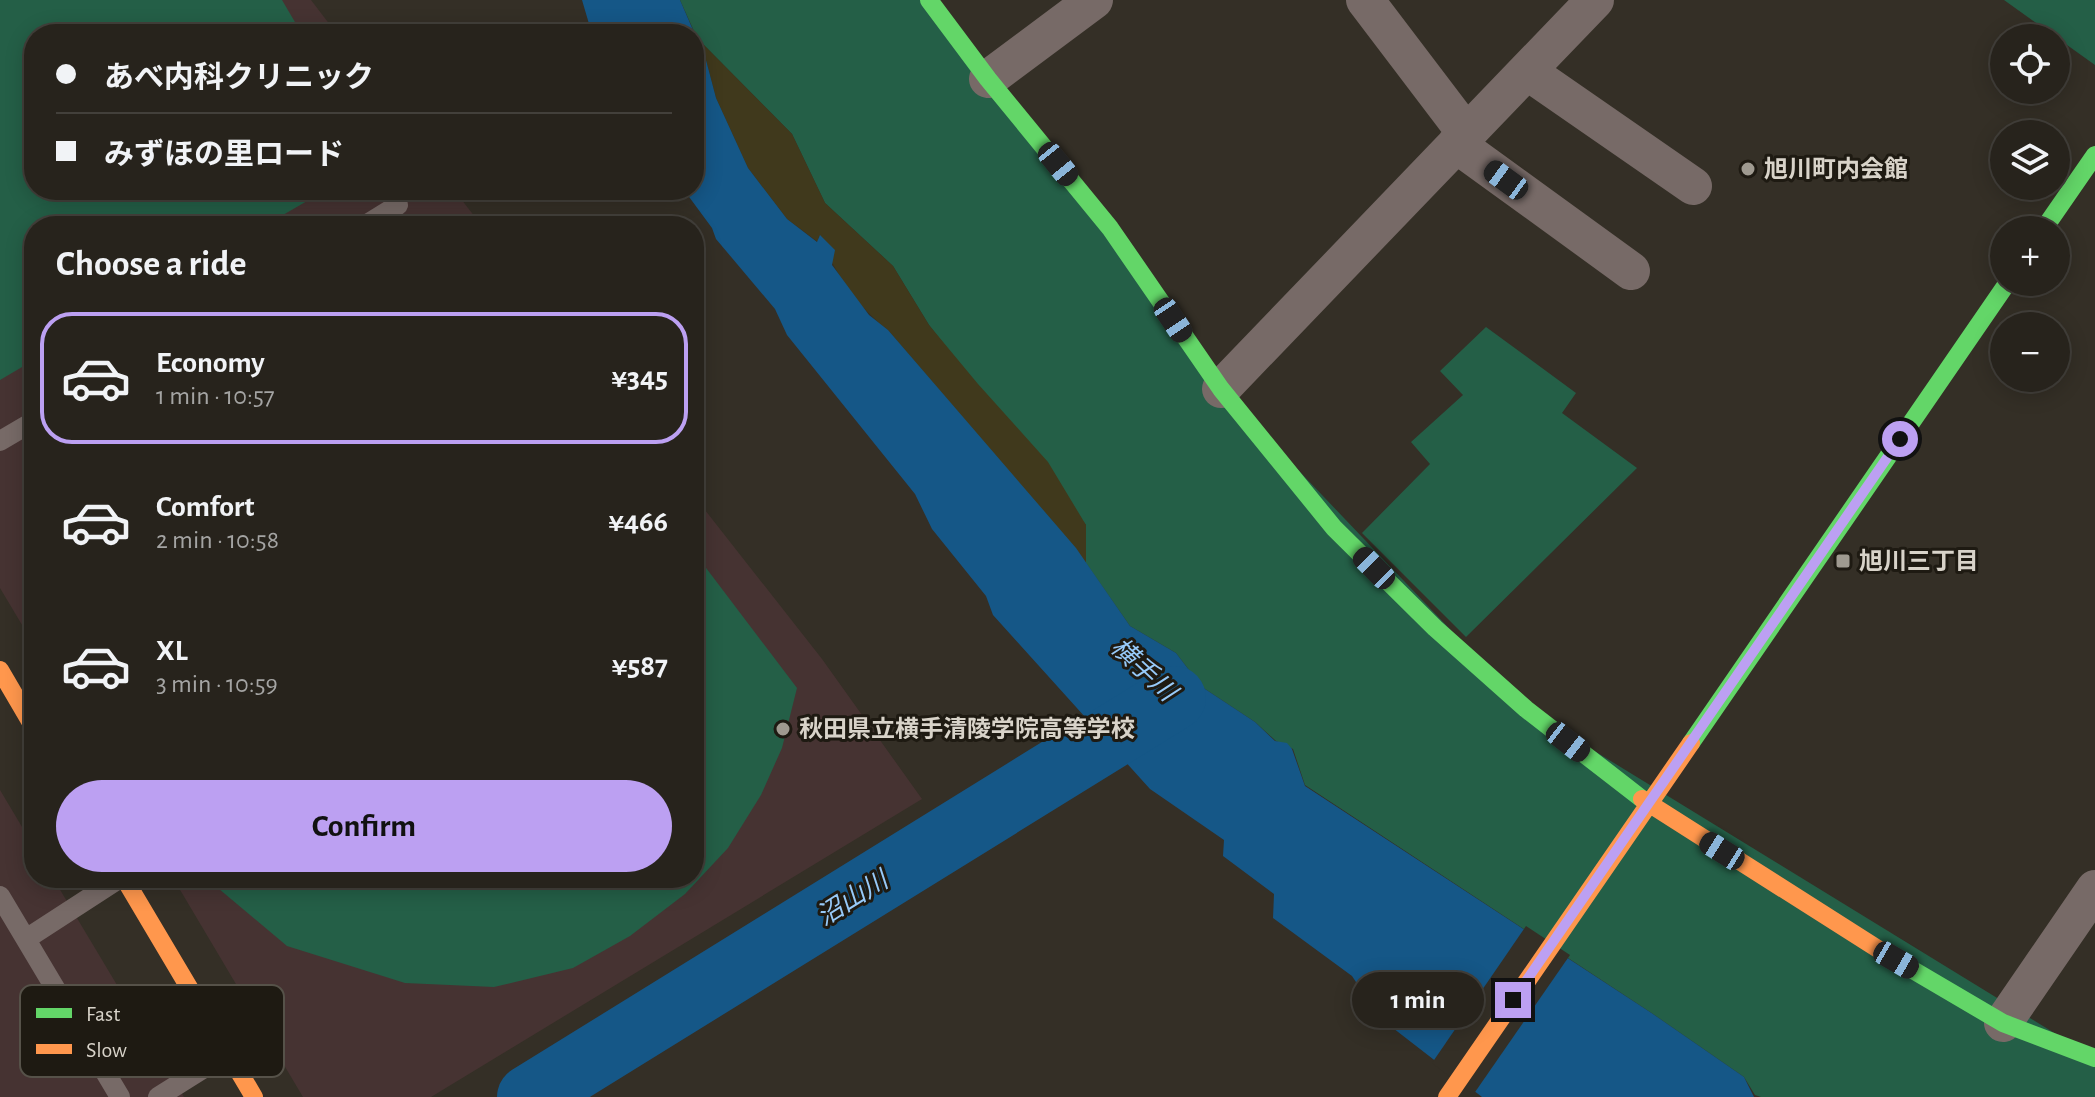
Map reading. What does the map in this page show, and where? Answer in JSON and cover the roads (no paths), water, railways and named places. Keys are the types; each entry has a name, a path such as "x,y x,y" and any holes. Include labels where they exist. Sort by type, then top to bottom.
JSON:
{"street":[{"path":"929,0 988,79 1110,228 1221,389 1334,528 1435,628 1526,709 1648,804 1870,945 2003,1023 2095,1058"},
{"path":"988,79 1094,0"},
{"path":"1365,0 1461,138 1631,271"},
{"path":"1221,389 1595,0"},
{"path":"1527,71 1693,186"},
{"path":"2053,216 2095,155"},
{"path":"1447,1097 1998,296"},
{"path":"0,670 24,711"},
{"path":"128,888 187,985"},
{"path":"2003,1023 2095,889"},
{"path":"242,1077 254,1097"}],"lane":[{"path":"380,216 398,205"},
{"path":"0,441 24,427"},
{"path":"26,939 106,888"},
{"path":"0,896 53,985"},
{"path":"108,1077 120,1097"},
{"path":"158,1097 190,1077"}],"water":[{"path":"582,0 680,0 690,24 589,24"},
{"name":"横手川","path":"704,55 716,98 748,168 787,219 817,242 820,235 835,250 832,265 869,315 888,330 1076,548 1130,626 1176,653 1202,687 1255,722 1275,741 1287,743 1305,786 1744,1077 1754,1097 1482,1097 1380,1018 1352,976 1273,918 1274,894 1223,856 1224,840 1150,789 993,615 986,596 932,529 915,494 787,335 775,309 716,239 691,200 704,200"}],"waterway":[{"name":"沼山川","path":"529,1097 1174,698"}],"place":[{"name":"旭川町内会館","path":"1748,169"},
{"name":"旭川三丁目","path":"1843,561"},
{"name":"秋田県立横手清陵学院高等学校","path":"783,729"}]}
